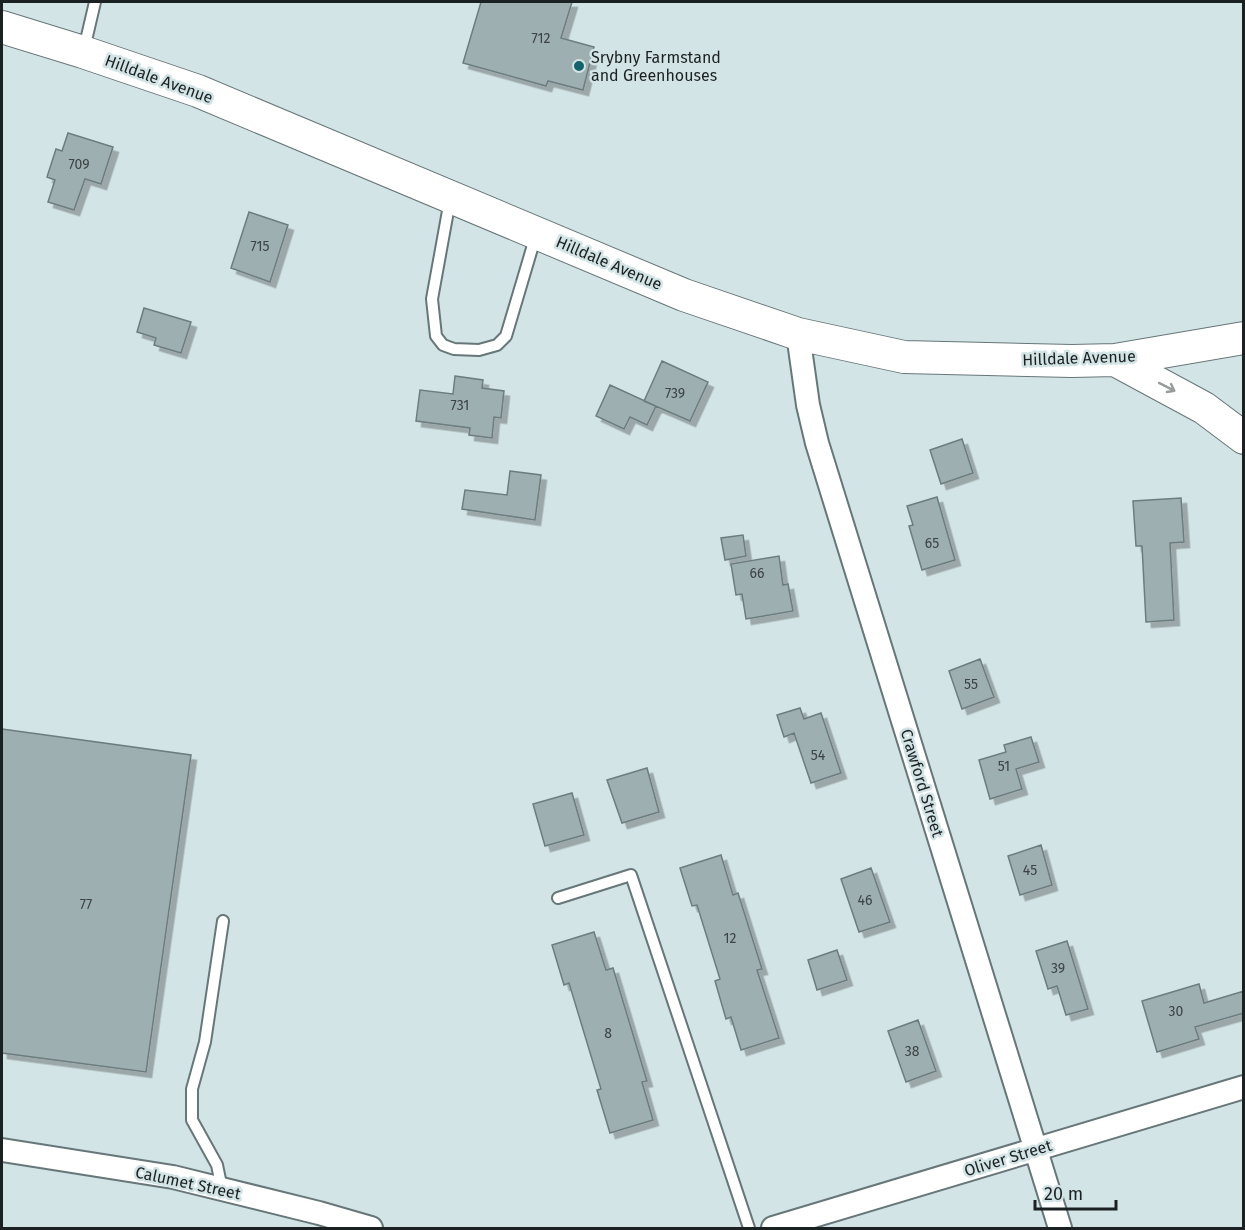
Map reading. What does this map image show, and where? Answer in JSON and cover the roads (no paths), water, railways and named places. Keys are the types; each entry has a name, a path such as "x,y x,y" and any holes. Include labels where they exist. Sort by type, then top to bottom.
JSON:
{"main road":[{"name":"Hilldale Avenue","path":"2,27 198,91 684,295 798,334 904,357 1000,361 1115,360 1244,338"},
{"path":"1115,360 1204,408 1244,438"}],"street":[{"name":"Crawford Street","path":"798,334 808,405 818,443 1060,1228"},
{"name":"Oliver Street","path":"772,1228 1244,1087"},
{"name":"Calumet Street","path":"2,1150 173,1177 371,1228"}],"lane":[{"path":"84,52 95,2"},
{"path":"451,196 432,299 436,336 443,345 454,350 478,350 496,345 506,336 537,232"},
{"path":"558,898 631,875 749,1228"},
{"path":"222,1189 217,1165 192,1120 192,1089 205,1042 223,921"}],"place":[{"name":"Srybny Farmstand and Greenhouses","path":"579,66"}]}
